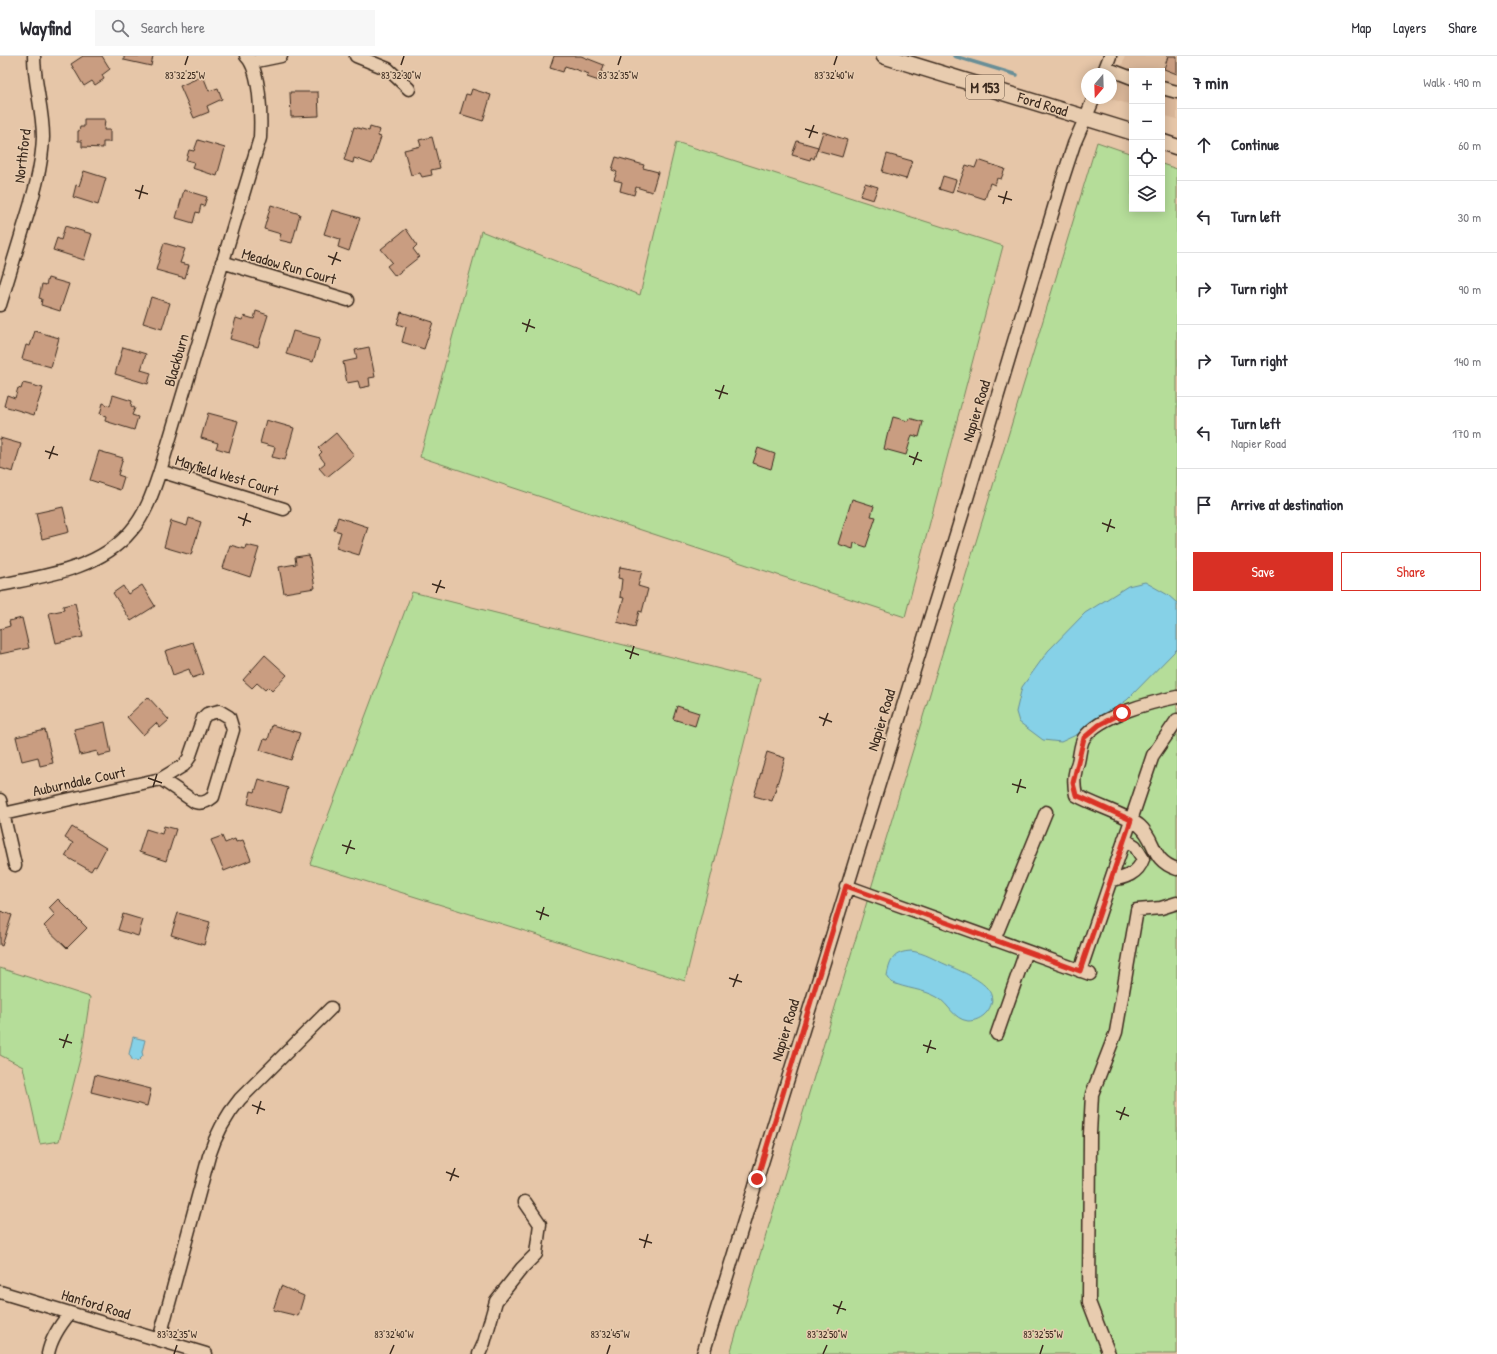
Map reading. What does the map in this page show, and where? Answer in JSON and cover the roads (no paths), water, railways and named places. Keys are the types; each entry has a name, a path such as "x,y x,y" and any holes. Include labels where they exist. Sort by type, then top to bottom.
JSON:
{"main road":[{"name":"Ford Road","path":"884,56 1129,131"},
{"path":"1165,143 1177,147"}],"street":[{"name":"Northford","path":"0,305 33,196 40,165 42,122 34,72 34,56"},
{"path":"249,59 281,56"},
{"path":"356,56 388,69 409,89"},
{"path":"1105,68 1110,56"},
{"name":"Blackburn","path":"0,585 56,574 74,568 110,550 131,532 141,518 152,494 160,471 260,138 262,109 249,59"},
{"path":"1117,74 1129,77"},
{"path":"1165,89 1177,92"},
{"name":"Napier Road","path":"703,1354 846,886 964,508 1061,184 1074,144 1092,104"},
{"name":"Meadow Run Court","path":"222,262 348,300"},
{"name":"Mayfield West Court","path":"160,471 284,509"},
{"path":"1177,697 1151,703 1122,713 1099,725 1084,738 1073,783 1076,795 1131,820 1140,826 1156,853 1166,865 1177,869"},
{"name":"Auburndale Court","path":"3,814 161,779 184,765 189,758 203,718 207,714 219,711 229,717 233,730 213,797 200,803 194,802 161,779"},
{"path":"846,886 1085,972 1111,880 1153,755 1177,720"},
{"path":"0,800 15,865"},
{"path":"994,940 1046,812"},
{"path":"1111,880 1123,878 1131,874 1138,869 1143,858 1135,846 1124,839"},
{"path":"1109,1354 1089,1302 1090,1134 1092,1094 1116,1032 1137,910 1161,908 1177,903"},
{"path":"997,1034 1026,951"},
{"path":"159,1340 217,1133 227,1114 240,1099 331,1008"},
{"path":"478,1354 484,1343 496,1301 522,1268 536,1254 540,1224 525,1202"},
{"name":"Hanford Road","path":"0,1292 206,1354"},
{"path":"48,1354 50,1344 60,1325 70,1313"}],"water":[{"path":"1145,582 1168,595 1177,603 1177,649 1127,700 1078,734 1061,742 1043,740 1019,722 1016,712 1022,687 1048,651 1085,613 1128,586"},
{"path":"911,951 930,957 963,972 980,982 987,988 991,995 991,1003 987,1012 976,1020 963,1020 945,1003 932,994 891,982 887,976 891,961 900,953"},
{"path":"133,1037 145,1040 142,1052 143,1056 137,1062 136,1060 133,1061 129,1054"}],"waterway":[{"path":"954,56 1017,75"}]}
